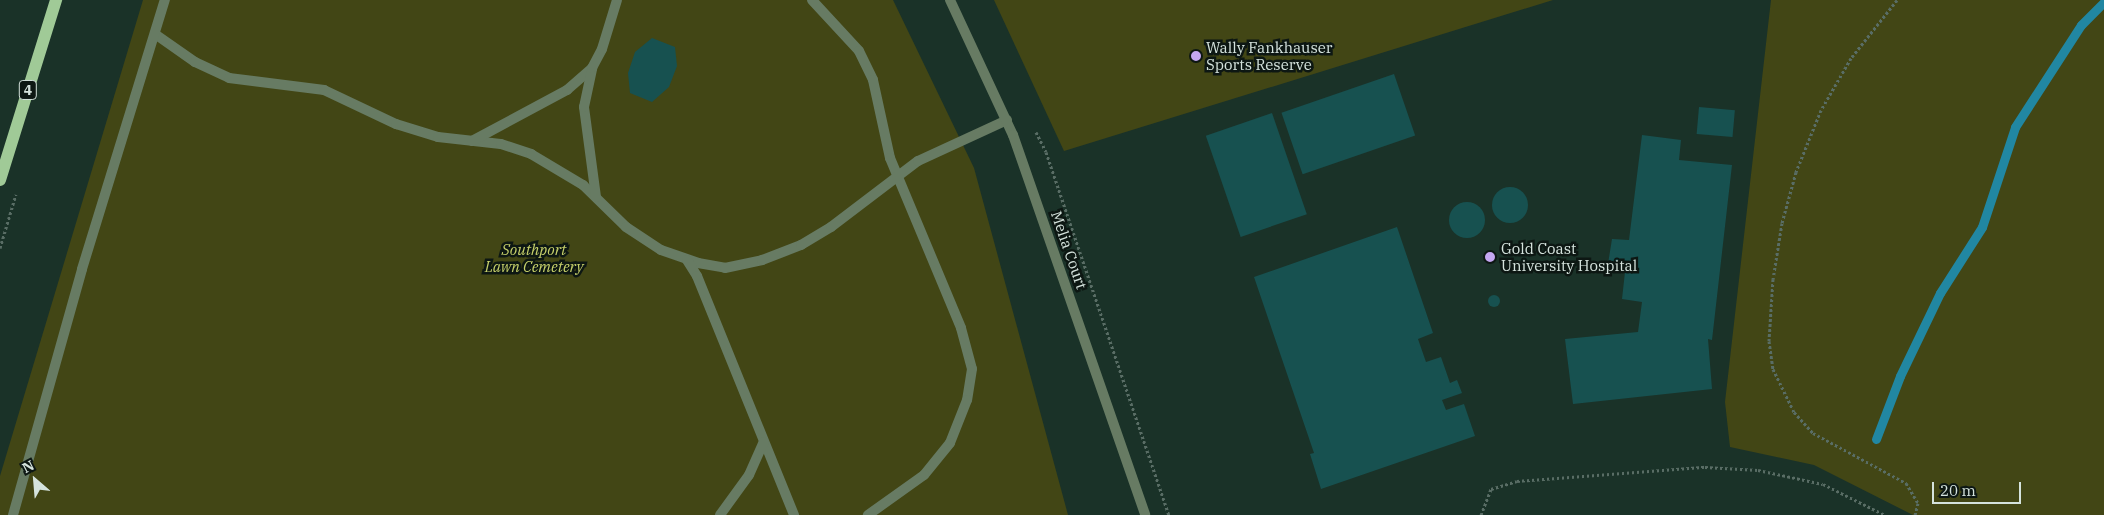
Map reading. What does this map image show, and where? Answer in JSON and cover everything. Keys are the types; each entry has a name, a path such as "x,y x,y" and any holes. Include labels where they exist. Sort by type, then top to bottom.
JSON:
{"main road":[{"name":"4","path":"0,180 56,0"}],"street":[{"path":"13,515 82,269 165,0"},
{"path":"596,197 584,107 592,68 602,49 617,0"},
{"path":"812,0 859,51 873,80 897,175 961,328 972,369 968,400 950,443 924,475 868,515"},
{"name":"Melia Court","path":"950,0 1007,120 1145,515"},
{"path":"155,34 195,62 229,78 324,90 396,124 438,137 501,144 531,154 583,185 626,227 661,250 687,260 725,268 762,260 801,244 831,227 897,175 918,161 1007,120"},
{"path":"472,141 568,90 592,68"},
{"path":"687,260 697,276 794,515"},
{"path":"720,515 749,475 764,442"}],"path":[{"path":"1897,0 1851,58 1822,110 1796,172 1782,223 1773,279 1769,342 1773,369 1794,412 1813,433 1906,483 1918,503 1915,515"},
{"path":"1481,515 1491,489 1517,481 1705,466 1758,470 1823,484 1885,515"}],"green space":[{"name":"Southport Lawn Cemetery","path":"143,0 893,0 974,168 1068,515 0,515 0,476"},
{"name":"Wally Fankhauser Sports Reserve","path":"994,0 1553,0 1064,151"},
{"path":"1771,0 2104,0 2104,515 1913,515 1814,465 1730,447 1725,402"}],"building":[{"path":"652,38 675,47 677,66 669,87 652,102 630,93 628,73 635,52"},
{"path":"1394,74 1415,135 1303,174 1281,113"},
{"path":"1699,107 1735,110 1733,137 1697,134"},
{"path":"1272,113 1307,214 1241,237 1206,136"},
{"path":"1642,135 1681,140 1679,160 1732,165 1712,340 1708,339 1712,389 1573,404 1565,339 1638,332 1642,302 1622,299 1625,272 1607,270 1612,239 1629,240"},
{"path":"1510,187 1522,193 1528,205 1522,217 1510,223 1498,217 1492,205 1498,193"},
{"path":"1467,202 1479,208 1485,220 1479,232 1467,238 1455,232 1449,220 1455,208"},
{"path":"1397,227 1433,333 1418,339 1426,362 1441,357 1450,383 1457,380 1462,393 1442,400 1446,410 1464,404 1475,436 1321,489 1310,454 1314,453 1254,277"},
{"path":"1492,295 1496,295 1500,301 1496,307 1492,307 1488,303 1488,299"}],"waterway":[{"path":"1876,439 1900,376 1940,293 1982,227 2015,127 2081,25 2104,2"}],"place":[{"name":"Wally Fankhauser Sports Reserve","path":"1196,56"},
{"name":"Gold Coast University Hospital","path":"1490,257"}]}
